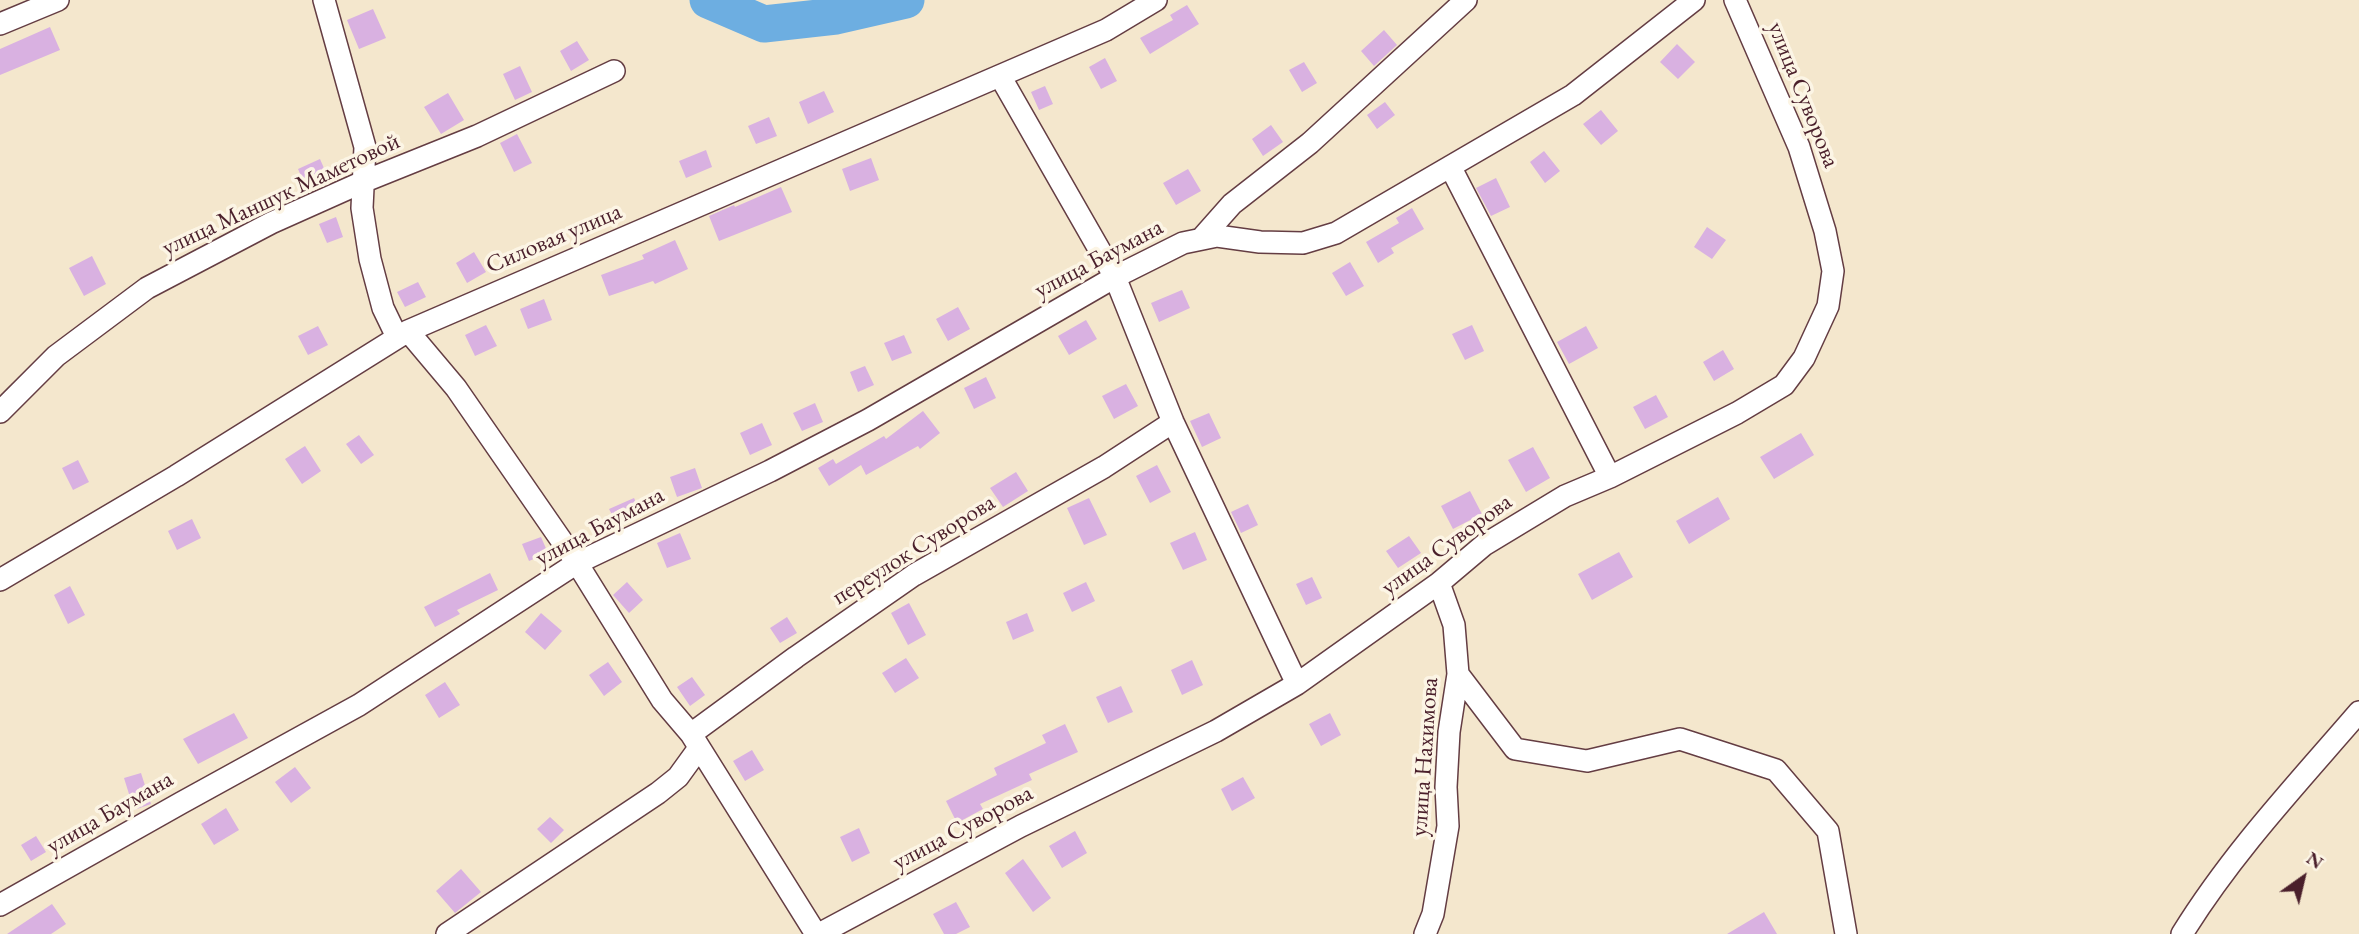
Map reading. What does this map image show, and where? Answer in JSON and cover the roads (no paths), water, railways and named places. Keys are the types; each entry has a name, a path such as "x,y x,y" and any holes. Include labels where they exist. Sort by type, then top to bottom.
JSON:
{"street":[{"path":"0,24 58,0"},
{"path":"324,0 365,147 362,208 370,259 383,308 402,334 456,388 578,563 662,700 695,741 818,934"},
{"name":"Силовая улица","path":"0,580 176,476 402,334 1106,30 1156,0"},
{"name":"улица Баумана","path":"1201,239 1232,204 1310,143 1466,0"},
{"name":"улица Баумана","path":"0,905 359,705 578,563 770,471 868,420 1115,277 1183,243 1201,239 1217,236 1260,242 1303,243 1336,233 1573,95 1695,0"},
{"name":"улица Суворова","path":"818,934 1021,826 1216,731 1297,684 1439,583 1484,545 1566,496 1610,477 1737,413 1784,385 1804,358 1828,306 1833,271 1825,231 1799,147 1735,0"},
{"name":"улица Маншук Маметовой","path":"0,412 56,356 147,288 271,223 365,181 477,136 614,71"},
{"path":"1000,76 1115,277 1174,422 1297,684"},
{"path":"1451,168 1610,477"},
{"name":"переулок Суворова","path":"447,934 658,793 678,777 695,741 796,657 914,575 1104,467 1174,422"},
{"name":"улица Нахимова","path":"1425,934 1433,914 1448,826 1446,787 1449,732 1458,674 1454,625 1439,583"},
{"path":"1458,674 1514,749 1587,761 1680,739 1776,770 1828,831 1846,934"},
{"path":"2182,934 2223,872 2286,793 2359,712"}],"waterway":[{"path":"708,0 764,24 836,16 906,0"}]}
